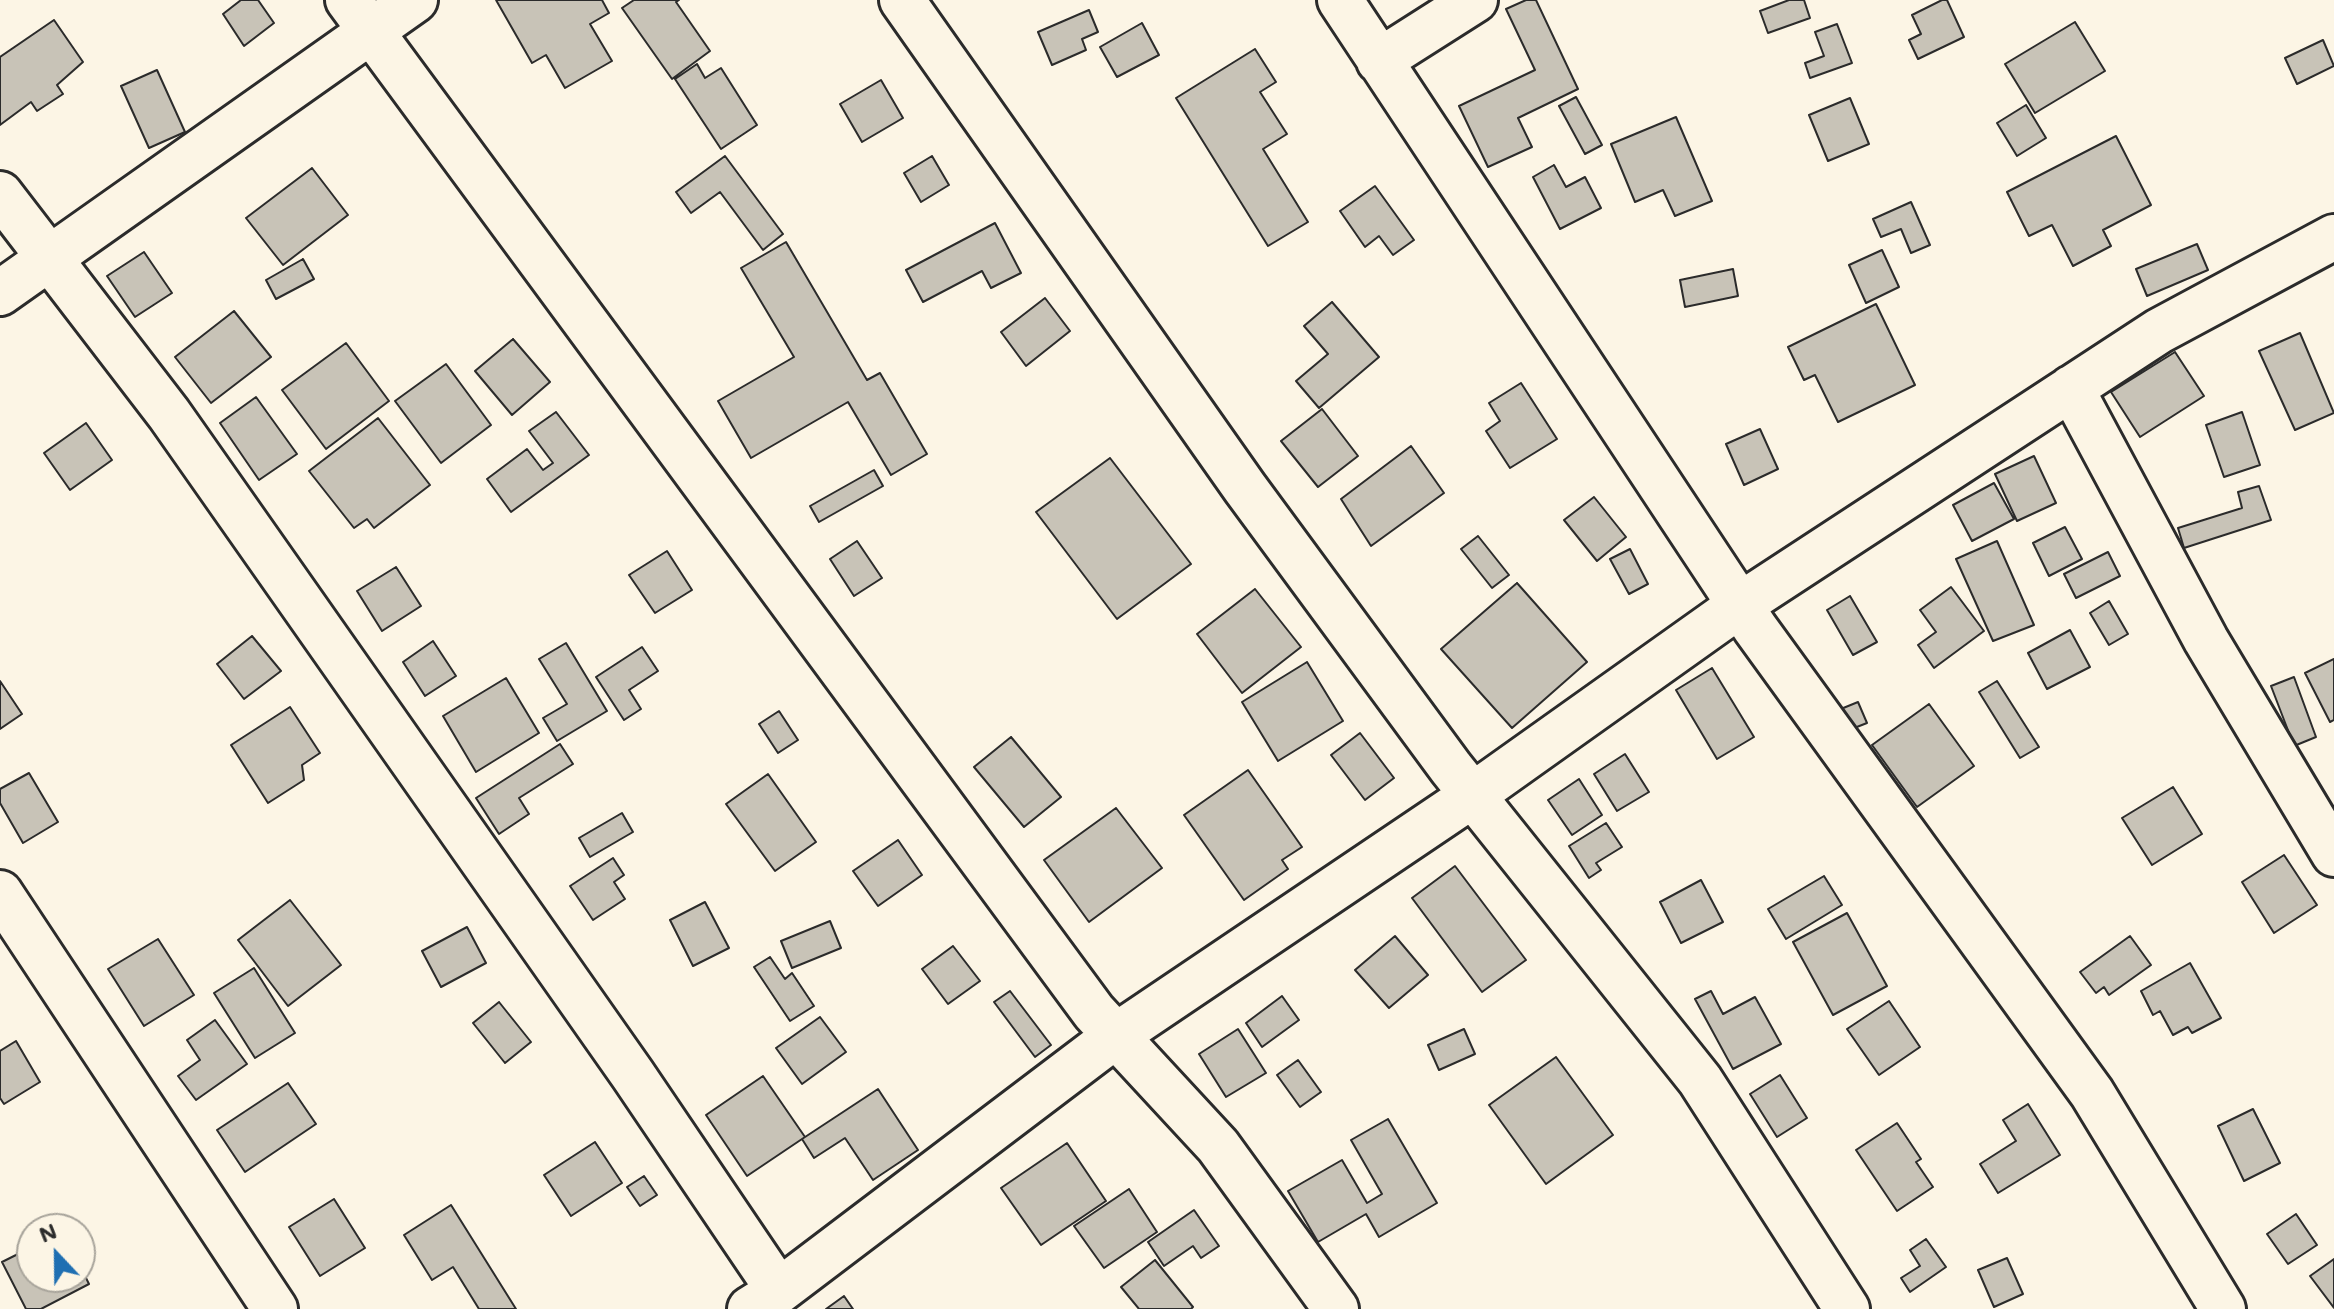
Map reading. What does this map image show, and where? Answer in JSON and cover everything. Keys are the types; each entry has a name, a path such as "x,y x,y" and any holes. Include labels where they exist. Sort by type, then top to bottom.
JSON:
{"street":[{"path":"0,293 50,259 359,15 415,0"},
{"path":"902,0 1245,488 1473,795 1700,1080 1847,1309"},
{"path":"1340,0 1740,605 2092,1093 2223,1309"},
{"path":"1379,61 1475,0"},
{"path":"359,15 1114,1037 1218,1146 1336,1309"},
{"path":"0,194 169,414 624,1062 765,1300 1114,1037 1473,795 1740,605 2159,331 2334,237"},
{"path":"2071,388 2206,640 2334,854"},
{"path":"0,893 275,1309"}],"building":[{"path":"241,0 258,0 274,23 244,46 223,14"},
{"path":"496,0 602,0 609,13 590,24 612,61 565,88 546,55 532,63"},
{"path":"634,0 679,0 676,2 710,51 672,79 622,8"},
{"path":"1526,0 1536,0 1578,89 1518,118 1532,147 1488,167 1459,106 1535,70 1506,9"},
{"path":"1789,0 1804,0 1810,18 1768,33 1760,11"},
{"path":"1947,0 1964,37 1918,59 1909,40 1921,34 1912,15"},
{"path":"1089,10 1098,32 1082,39 1086,50 1052,65 1038,32"},
{"path":"54,20 83,62 57,85 63,94 37,111 31,102 0,125 0,57"},
{"path":"2075,22 2105,71 2035,113 2005,64"},
{"path":"1142,23 1159,55 1117,77 1100,47"},
{"path":"1837,24 1852,63 1810,78 1805,63 1824,56 1815,32"},
{"path":"2323,40 2334,66 2297,84 2285,58"},
{"path":"1255,49 1276,82 1260,92 1287,134 1263,149 1308,222 1268,246 1176,98"},
{"path":"697,64 705,78 721,68 757,125 721,149 675,79"},
{"path":"157,70 185,132 149,148 121,86"},
{"path":"881,80 903,118 862,142 840,104"},
{"path":"1576,97 1602,145 1585,154 1559,106"},
{"path":"1850,98 1869,144 1828,161 1809,115"},
{"path":"2026,105 2046,138 2017,156 1997,123"},
{"path":"1676,117 1712,201 1675,216 1663,190 1635,202 1611,144"},
{"path":"2116,136 2151,205 2103,230 2111,246 2073,266 2052,225 2029,236 2007,192"},
{"path":"725,156 783,234 763,250 720,192 691,213 676,192"},
{"path":"932,156 949,185 921,202 904,173"},
{"path":"1554,165 1566,187 1585,177 1601,208 1560,229 1533,177"},
{"path":"312,168 348,215 283,265 246,218"},
{"path":"1375,186 1414,240 1393,255 1379,236 1365,247 1340,211"},
{"path":"1911,202 1930,245 1911,253 1901,229 1881,237 1873,219"},
{"path":"995,223 1021,273 991,288 982,271 923,302 906,270"},
{"path":"786,242 867,380 880,373 927,454 891,475 848,402 751,458 718,401 794,357 741,268"},
{"path":"2197,244 2208,270 2147,296 2136,269"},
{"path":"1882,250 1899,287 1866,303 1849,265"},
{"path":"144,252 172,293 135,317 107,276"},
{"path":"303,259 314,279 276,299 266,280"},
{"path":"1733,269 1738,296 1685,307 1680,280"},
{"path":"1045,298 1070,331 1026,366 1001,332"},
{"path":"1332,302 1379,357 1319,408 1296,381 1328,354 1304,326"},
{"path":"1876,304 1915,385 1838,422 1815,375 1804,380 1788,347"},
{"path":"234,311 271,357 211,403 175,357"},
{"path":"2300,333 2334,413 2295,430 2259,351"},
{"path":"513,339 550,382 512,415 475,371"},
{"path":"346,343 389,401 326,449 282,390"},
{"path":"2175,352 2204,396 2140,437 2111,392"},
{"path":"446,364 491,425 441,463 395,401"},
{"path":"1521,383 1557,439 1510,468 1486,431 1500,421 1489,403"},
{"path":"256,397 297,454 259,480 220,423"},
{"path":"1322,409 1358,456 1318,487 1281,441"},
{"path":"556,412 589,455 511,512 487,479 527,449 543,470 553,463 529,431"},
{"path":"2242,412 2260,465 2224,477 2206,425"},
{"path":"378,418 430,485 374,528 367,519 354,528 309,471"},
{"path":"86,423 112,460 70,490 44,453"},
{"path":"1760,429 1778,469 1744,485 1726,444"},
{"path":"1411,446 1444,493 1371,546 1341,499"},
{"path":"2034,456 2056,503 2017,521 1995,474"},
{"path":"1110,458 1191,564 1117,619 1036,512"},
{"path":"874,470 883,486 819,522 810,506"},
{"path":"1994,483 2014,519 1972,541 1953,505"},
{"path":"2259,486 2271,520 2184,548 2178,528 2242,508 2238,492"},
{"path":"1594,497 1626,537 1597,561 1564,520"},
{"path":"2065,527 2082,559 2049,576 2033,543"},
{"path":"1478,536 1509,575 1492,588 1461,549"},
{"path":"857,541 882,578 854,596 830,559"},
{"path":"1997,541 2034,625 1993,641 1956,559"},
{"path":"1630,549 1648,584 1629,594 1610,559"},
{"path":"667,551 692,590 655,613 629,575"},
{"path":"2108,552 2120,576 2076,598 2064,574"},
{"path":"396,567 421,606 382,631 357,591"},
{"path":"1517,583 1587,662 1512,728 1441,649"},
{"path":"1951,587 1984,631 1934,668 1918,645 1936,632 1920,610"},
{"path":"1255,589 1301,647 1242,693 1197,634"},
{"path":"1850,596 1877,642 1853,655 1827,610"},
{"path":"2109,601 2128,634 2109,645 2090,613"},
{"path":"2070,630 2090,667 2047,689 2028,653"},
{"path":"252,636 281,671 244,699 217,664"},
{"path":"433,641 456,676 425,696 403,662"},
{"path":"566,643 607,711 557,741 543,718 567,704 539,659"},
{"path":"642,647 658,671 629,690 641,709 624,720 596,677"},
{"path":"2334,659 2334,720 2330,722 2305,673"},
{"path":"1307,662 1343,721 1278,761 1242,702"},
{"path":"1712,668 1754,737 1717,759 1676,690"},
{"path":"2294,677 2316,737 2294,746 2271,686"},
{"path":"506,678 539,733 476,772 443,716"},
{"path":"0,681 22,714 0,729"},
{"path":"1997,681 2039,747 2020,758 1979,692"},
{"path":"1858,702 1867,723 1839,734 1831,713"},
{"path":"1929,704 1974,766 1917,807 1872,745"},
{"path":"290,707 320,753 302,765 304,780 268,803 231,745"},
{"path":"779,711 798,740 778,753 759,724"},
{"path":"1360,733 1394,778 1365,800 1331,755"},
{"path":"1011,737 1061,797 1024,827 974,767"},
{"path":"560,744 573,764 519,798 529,814 499,834 476,798"},
{"path":"1625,754 1649,792 1617,811 1594,774"},
{"path":"1248,770 1302,847 1282,860 1288,869 1244,900 1184,815"},
{"path":"29,773 58,822 23,843 0,803 0,789"},
{"path":"768,774 816,842 775,871 726,804"},
{"path":"1579,779 1602,815 1572,835 1548,800"},
{"path":"2173,787 2202,834 2152,865 2122,818"},
{"path":"1116,808 1162,868 1089,922 1044,860"},
{"path":"622,813 633,832 590,857 579,838"},
{"path":"1606,823 1622,847 1596,863 1601,870 1589,878 1569,846"},
{"path":"898,840 922,875 878,906 853,871"},
{"path":"2284,855 2317,905 2274,933 2242,882"},
{"path":"613,858 624,875 614,882 625,899 593,920 570,886"},
{"path":"1455,866 1526,960 1482,992 1412,898"},
{"path":"1824,876 1842,905 1786,939 1768,909"},
{"path":"1701,880 1723,922 1681,943 1660,902"},
{"path":"290,900 341,965 288,1006 238,940"},
{"path":"705,902 729,948 693,966 670,920"},
{"path":"1847,913 1887,986 1833,1015 1793,942"},
{"path":"830,921 841,948 792,968 781,941"},
{"path":"467,927 486,963 441,987 422,951"},
{"path":"1395,936 1428,975 1389,1008 1355,970"},
{"path":"2130,936 2151,965 2109,995 2104,987 2096,993 2080,972"},
{"path":"158,939 194,995 144,1026 108,969"},
{"path":"953,946 980,981 948,1004 922,969"},
{"path":"770,957 785,979 792,973 814,1006 790,1021 754,967"},
{"path":"2190,963 2221,1018 2192,1033 2188,1027 2173,1035 2160,1011 2153,1015 2141,991"},
{"path":"254,968 295,1033 255,1058 214,993"},
{"path":"1010,991 1051,1045 1035,1057 994,1002"},
{"path":"1711,991 1723,1014 1755,997 1781,1044 1733,1069 1695,999"},
{"path":"1282,996 1299,1020 1262,1047 1246,1023"},
{"path":"1889,1001 1920,1047 1879,1075 1847,1029"},
{"path":"499,1002 531,1042 505,1063 473,1023"},
{"path":"820,1017 846,1052 802,1084 776,1048"},
{"path":"215,1020 247,1064 196,1100 178,1076 200,1060 187,1040"},
{"path":"1238,1029 1266,1073 1226,1097 1199,1054"},
{"path":"1464,1029 1475,1054 1439,1070 1428,1045"},
{"path":"16,1041 40,1082 4,1104 0,1098 0,1051"},
{"path":"1556,1057 1613,1135 1546,1184 1489,1105"},
{"path":"1298,1060 1321,1092 1300,1107 1277,1075"},
{"path":"1780,1075 1807,1118 1777,1137 1750,1094"},
{"path":"763,1076 805,1137 747,1176 706,1115"},
{"path":"288,1083 316,1124 245,1172 217,1130"},
{"path":"878,1089 918,1150 873,1180 845,1138 814,1158 802,1139"},
{"path":"2028,1104 2060,1155 1998,1193 1980,1164 2016,1141 2003,1120"},
{"path":"2253,1109 2280,1163 2244,1181 2218,1126"},
{"path":"1388,1119 1437,1203 1379,1237 1366,1214 1318,1242 1288,1191 1342,1160 1367,1203 1382,1194 1351,1140"},
{"path":"1897,1123 1921,1159 1916,1162 1933,1187 1897,1211 1856,1150"},
{"path":"595,1142 622,1183 571,1216 544,1175"},
{"path":"1067,1143 1106,1201 1041,1245 1001,1188"},
{"path":"644,1176 657,1195 640,1206 627,1187"},
{"path":"1129,1189 1157,1232 1104,1268 1074,1226"},
{"path":"334,1199 365,1248 320,1276 289,1227"},
{"path":"451,1205 516,1309 479,1309 453,1267 432,1280 404,1235"},
{"path":"1194,1210 1219,1246 1201,1258 1193,1246 1164,1266 1148,1242"},
{"path":"2296,1214 2317,1245 2288,1264 2267,1234"},
{"path":"1926,1239 1946,1267 1910,1292 1901,1278 1920,1266 1910,1250"},
{"path":"16,1255 16,1289 2,1262"},
{"path":"2007,1258 2023,1294 1994,1307 1978,1270"},
{"path":"2334,1259 2334,1308 2310,1276"},
{"path":"1155,1260 1193,1307 1191,1309 1139,1309 1121,1287"},
{"path":"18,1293 72,1293 41,1309 26,1309"},
{"path":"844,1296 853,1309 826,1309"}]}
